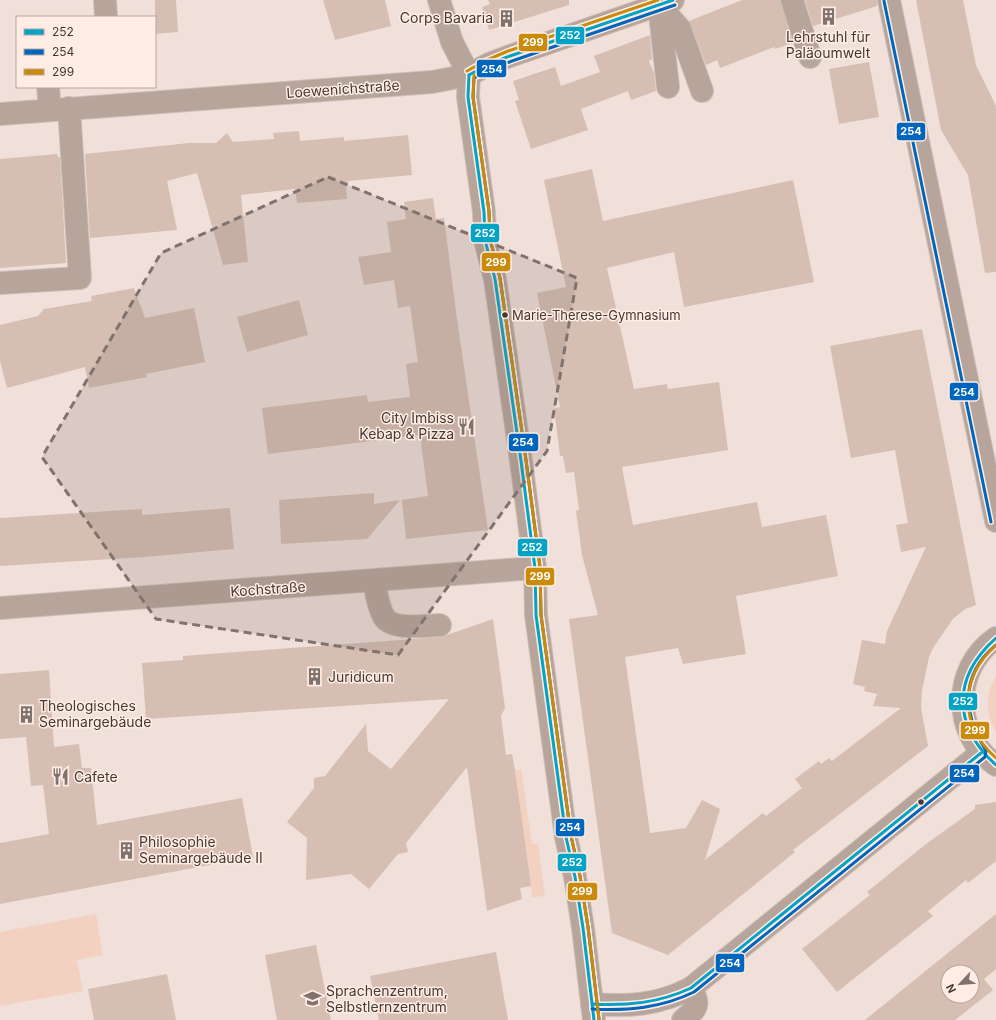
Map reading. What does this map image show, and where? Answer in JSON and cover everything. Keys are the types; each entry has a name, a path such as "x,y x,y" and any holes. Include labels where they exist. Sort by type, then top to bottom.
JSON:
{"street":[{"path":"105,0 106,16"},
{"path":"438,0 450,37 469,75 468,97 484,212 485,240 495,279 535,568 536,622 566,837 575,877 593,1012 618,1006 662,1001 691,988 989,759 968,729 963,712 963,694 967,676 975,660 986,646 996,638"},
{"path":"792,0 810,57"},
{"path":"889,0 996,521"},
{"path":"666,2 668,87"},
{"path":"666,2 680,29 702,92"},
{"name":"Loewenichstraße","path":"0,114 59,109 114,96 398,85 432,82 469,75 505,58 666,2"},
{"path":"0,283 80,278 59,109 48,88"},
{"name":"Kochstraße","path":"0,608 535,568"},
{"path":"374,581 384,618 391,623 412,627 440,625"},
{"path":"683,1020 693,1012 697,1006 697,998 691,988"}],"highlighted area":[{"path":"328,177 577,278 547,451 398,655 156,619 42,457 161,253"}],"shaded area":[{"path":"996,676 996,732 992,725 988,711 988,697 992,683"},
{"path":"521,769 532,844 538,843 545,896 532,897 515,770"},
{"path":"96,914 103,955 77,960 83,991 0,1006 0,932"}],"building":[{"path":"155,0 176,0 178,32 156,34"},
{"path":"323,0 385,0 391,26 335,40"},
{"name":"Corps Bavaria","path":"488,0 569,0 569,5 489,30 482,7 490,4"},
{"path":"742,0 780,0 793,43 775,49 774,47 720,68 717,60 706,65 689,21"},
{"name":"Lehrstuhl für Paläoumwelt","path":"805,0 877,0 877,6 813,26"},
{"path":"916,0 963,0 976,65 996,106 996,272 985,273 968,175 941,130"},
{"path":"650,35 652,59 649,61 654,73 656,91 631,100 628,91 581,109 588,130 531,149 515,101 519,100 513,81 555,67 561,86 600,72 594,56"},
{"path":"869,62 879,117 839,124 829,69"},
{"path":"299,131 300,141 344,137 344,141 408,135 412,175 348,181 348,185 346,185 347,199 297,203 295,189 241,195 248,262 223,265 197,173 167,181 177,230 90,238 85,154 189,143 216,143 227,133 233,142 274,139 273,133"},
{"path":"57,154 58,157 60,157 66,263 0,268 0,159"},
{"path":"592,169 603,221 793,180 814,282 684,307 674,252 607,268 634,389 667,384 668,389 719,382 728,450 622,467 633,525 757,502 762,527 826,515 838,576 736,596 746,654 683,664 678,648 625,657 650,833 686,828 702,800 720,809 705,860 763,813 766,816 802,788 795,779 819,761 821,764 829,758 832,761 901,708 873,706 877,694 864,691 865,687 853,684 862,640 885,644 887,631 926,547 901,552 896,525 908,523 895,450 851,458 830,346 922,329 976,605 965,609 953,619 933,648 929,657 922,690 921,708 928,746 793,850 795,852 668,955 612,933 569,619 598,615 582,555 576,511 579,510 574,472 566,473 563,456 560,456 554,408 560,407 537,293 566,287 544,180"},
{"path":"433,198 436,219 444,218 457,319 488,530 406,539 402,500 428,496 420,435 268,454 262,408 367,395 368,402 410,397 406,364 418,362 410,306 398,308 394,280 364,285 358,257 391,252 387,222 406,219 404,202"},
{"path":"134,288 145,318 194,308 205,362 146,374 147,377 89,388 85,367 7,388 0,361 0,325 38,316 44,309 92,301 91,296"},
{"path":"299,300 308,335 247,352 237,317"},
{"path":"374,493 374,504 400,500 367,539 281,544 279,500"},
{"path":"230,508 234,549 144,557 0,566 0,518 142,509 142,515"},
{"path":"493,619 505,708 501,716 506,755 512,754 531,886 520,888 522,899 487,911 467,767 406,843 408,852 398,854 369,889 351,874 306,880 307,838 287,822 314,788 314,778 325,776 366,724 368,751 391,769 449,699 146,719 142,663 183,660 183,656 441,637"},
{"name":"Philosophie Seminargebäude II","path":"49,670 54,747 79,744 82,768 91,768 97,825 242,798 253,857 0,904 0,843 49,834 43,785 31,786 26,737 0,739 0,674"},
{"path":"996,802 996,861 968,883 966,880 928,911 933,916 837,992 802,949 870,895 867,892 926,844 975,809 975,805"},
{"path":"996,914 996,969 984,979 993,990 980,1000 980,964 940,964 940,1004 975,1004 955,1020 865,1020"},
{"path":"316,945 331,1020 277,1020 265,955"},
{"path":"496,952 508,1020 379,1020 370,976"},
{"path":"167,974 176,1020 94,1020 88,989"}],"transit line":[{"name":"299","path":"467,71 508,51 658,0"},
{"name":"252","path":"469,75 489,64 510,56 673,0"},
{"name":"254","path":"884,1 991,522"},
{"name":"254","path":"599,1019 588,927 580,876 571,836 541,615 540,567 526,460 500,278 490,239 489,211 473,97 474,78 491,69 512,61 675,5"},
{"name":"252","path":"469,75 468,97 484,212 485,240 495,279 521,461 535,568 536,615 566,837 575,877 583,928 594,1020"},
{"name":"299","path":"474,75 473,97 489,211 490,239 500,278 526,460 540,567 541,615 571,836 580,876 588,927 599,1019"},
{"name":"252","path":"996,638 982,653 971,669 965,685 963,701 965,718 971,734 982,750 996,765"},
{"name":"254","path":"592,1009 631,1009 657,1005 694,992 985,757 986,751 978,737 969,709 968,695 976,669 984,657 996,645"},
{"name":"299","path":"996,645 984,658 975,672 970,687 968,702 970,716 975,731 984,745 996,758"},
{"name":"252","path":"592,1004 630,1004 643,1002 667,997 691,988 981,753"}],"place":[{"name":"Lehrstuhl für Paläoumwelt","path":"828,17"},
{"name":"Corps Bavaria","path":"506,18"},
{"name":"Marie-Therese-Gymnasium","path":"505,315"},
{"name":"City Imbiss Kebap & Pizza","path":"467,426"},
{"name":"Juridicum","path":"315,677"},
{"name":"Theologisches Seminargebäude","path":"26,714"},
{"name":"Cafete","path":"61,777"},
{"name":"Philosophie Seminargebäude II","path":"126,850"},
{"name":"Sprachenzentrum, Selbstlernzentrum","path":"313,999"}]}
